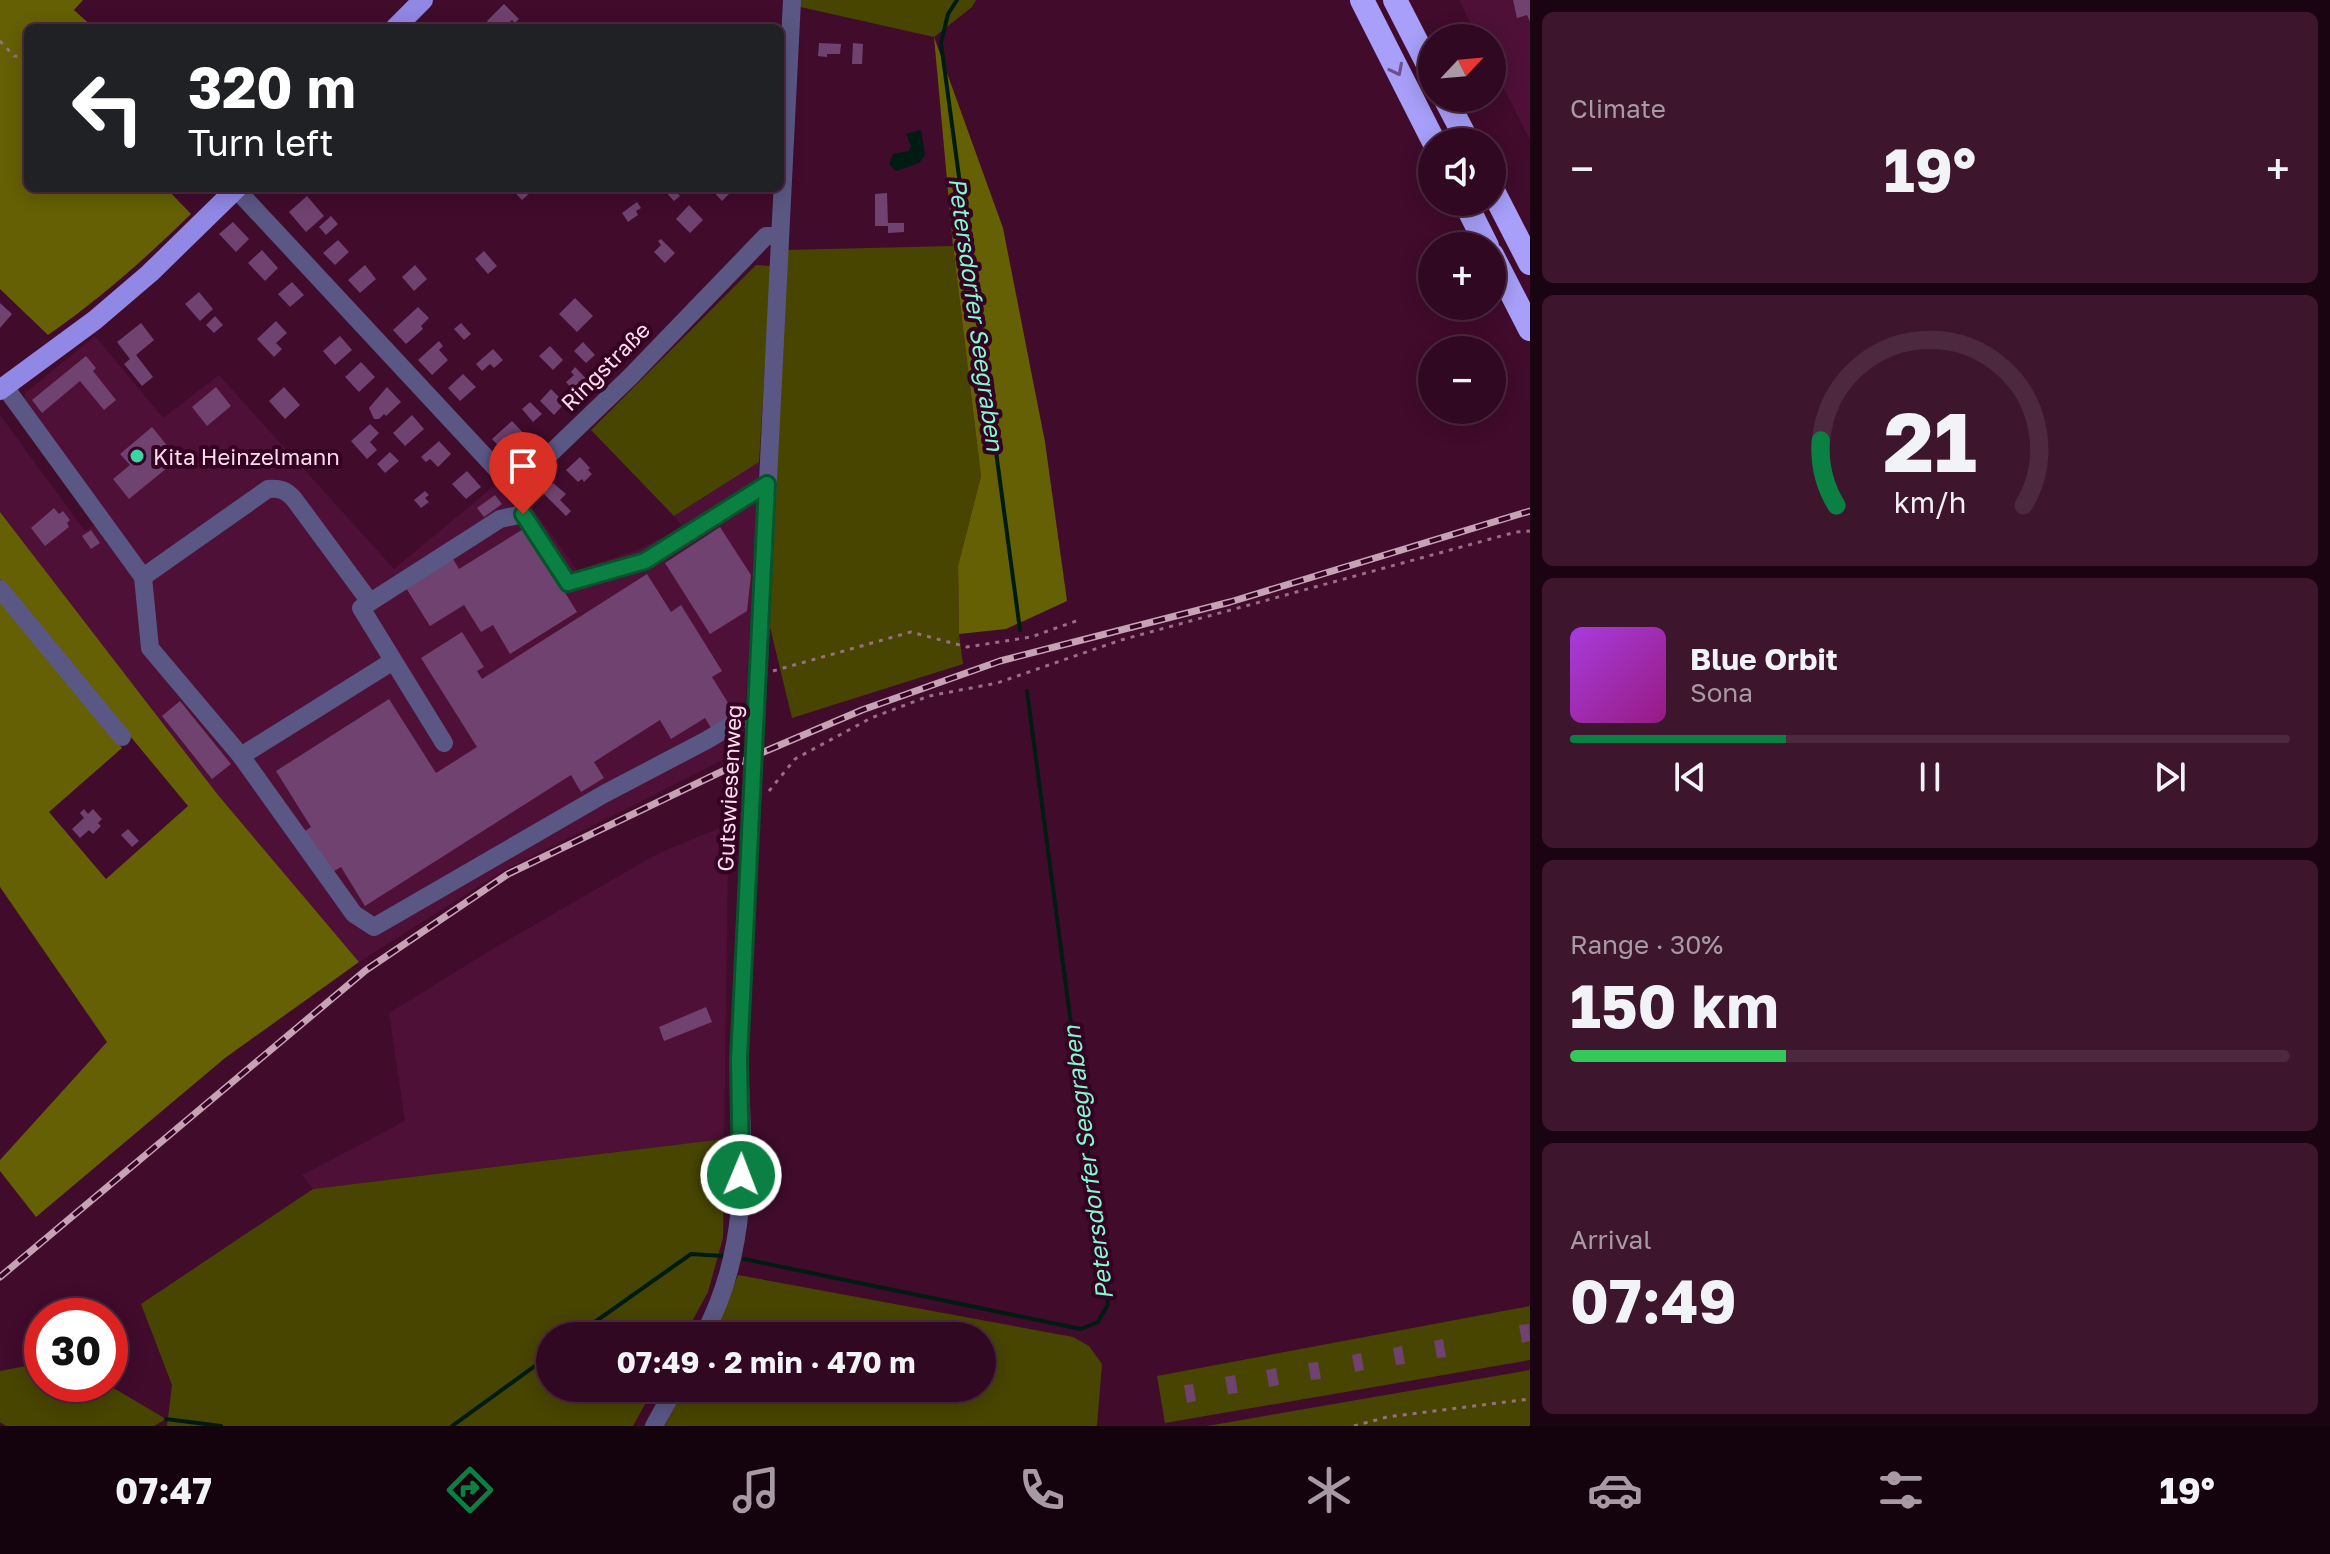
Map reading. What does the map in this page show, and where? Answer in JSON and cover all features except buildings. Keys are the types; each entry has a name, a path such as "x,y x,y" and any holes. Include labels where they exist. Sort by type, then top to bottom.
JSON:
{"highway":[{"path":"1362,0 1427,128"},
{"path":"1395,0 1418,45"},
{"path":"1506,216 1530,263"},
{"path":"1506,282 1530,329"}],"main road":[{"path":"399,24 423,0"},
{"path":"2,388 95,320 150,273 233,192"}],"street":[{"path":"784,145 792,0"},
{"name":"Ringstraße","path":"241,192 505,478 517,480 528,475 630,377 766,236 779,236"},
{"path":"779,236 781,192"},
{"name":"Gutswiesenweg","path":"709,1322 727,1281 738,1231 742,1147 739,1059 779,236"},
{"path":"2,388 143,577 150,648 241,756 354,914 374,927 756,710"},
{"path":"444,743 361,608 500,519 523,514 568,583 645,561 767,484"},
{"path":"143,577 268,489 278,488 294,499 370,602"},
{"path":"0,589 122,737"},
{"path":"241,756 393,661"},
{"path":"654,1426 667,1402"}],"path":[{"path":"0,41 14,56 24,57"},
{"path":"751,812 795,759 871,718 929,696 997,683 1121,640 1527,531"},
{"path":"758,675 911,632 967,647 1031,637 1076,621"},
{"path":"1354,1426 1387,1417 1530,1399"}],"shaded area":[{"path":"0,0 83,0 74,10 90,24 24,24 24,192 170,192 191,214 122,278 48,335 0,289"},
{"path":"796,0 976,0 972,7 934,37 796,6"},
{"path":"1459,0 1530,0 1530,140 1506,93 1506,24 1471,24"},
{"path":"934,37 1003,228 1045,442 1067,601 1006,629 959,634 958,566 981,476 953,246"},
{"path":"921,130 925,155 919,163 896,171 889,164 893,154 909,151 911,146 906,134"},
{"path":"953,246 981,476 958,566 959,634 963,664 792,718 770,627 786,250"},
{"path":"756,265 771,266 759,462 674,516 591,430"},
{"path":"95,336 163,418 219,375 394,569 494,486 525,498 577,570 637,550 683,527 674,516 759,462 743,750 503,871 359,962 218,795 0,512 0,415 85,531 108,515 24,402 25,393"},
{"path":"0,512 218,795 359,962 225,1058 36,1217 0,1171 0,1160 107,1042 0,887 0,600 122,748 49,812 106,879 188,806 0,579"},
{"path":"724,826 728,862 724,1139 313,1189 302,1175 405,1121 389,1013 657,854"},
{"path":"724,1139 723,1238 708,1292 692,1322 536,1322 536,1402 646,1402 633,1426 167,1426 172,1385 141,1304 313,1189"},
{"path":"738,1275 992,1322 718,1322"},
{"path":"1530,1306 1530,1360 1165,1423 1157,1376"},
{"path":"996,1323 1073,1337 1089,1346 1102,1364 1097,1426 665,1426 677,1402 996,1402"},
{"path":"24,1366 24,1402 128,1402 128,1397 166,1419 154,1426 6,1426 0,1422 0,1371"},
{"path":"1530,1370 1530,1426 1207,1426"}],"waterway":[{"name":"Petersdorfer Seegraben","path":"957,0 948,14 941,43 1020,630"},
{"name":"Petersdorfer Seegraben","path":"744,1259 1081,1329 1098,1322 1108,1304 1027,691"},
{"name":"Petersdorfer Seegraben","path":"595,1322 691,1254 724,1256"},
{"name":"Petersdorfer Seegraben","path":"452,1426 536,1365"},
{"name":"Petersdorfer Seegraben","path":"166,1419 221,1426"}],"railway":[{"path":"0,1277 366,970 508,874 754,756 862,710 1000,661 1230,602 1530,511"}],"place":[{"name":"Kita Heinzelmann","path":"137,456"}],"route":[{"path":"523,514 568,583 645,561 767,484 739,1059 741,1175"}]}
